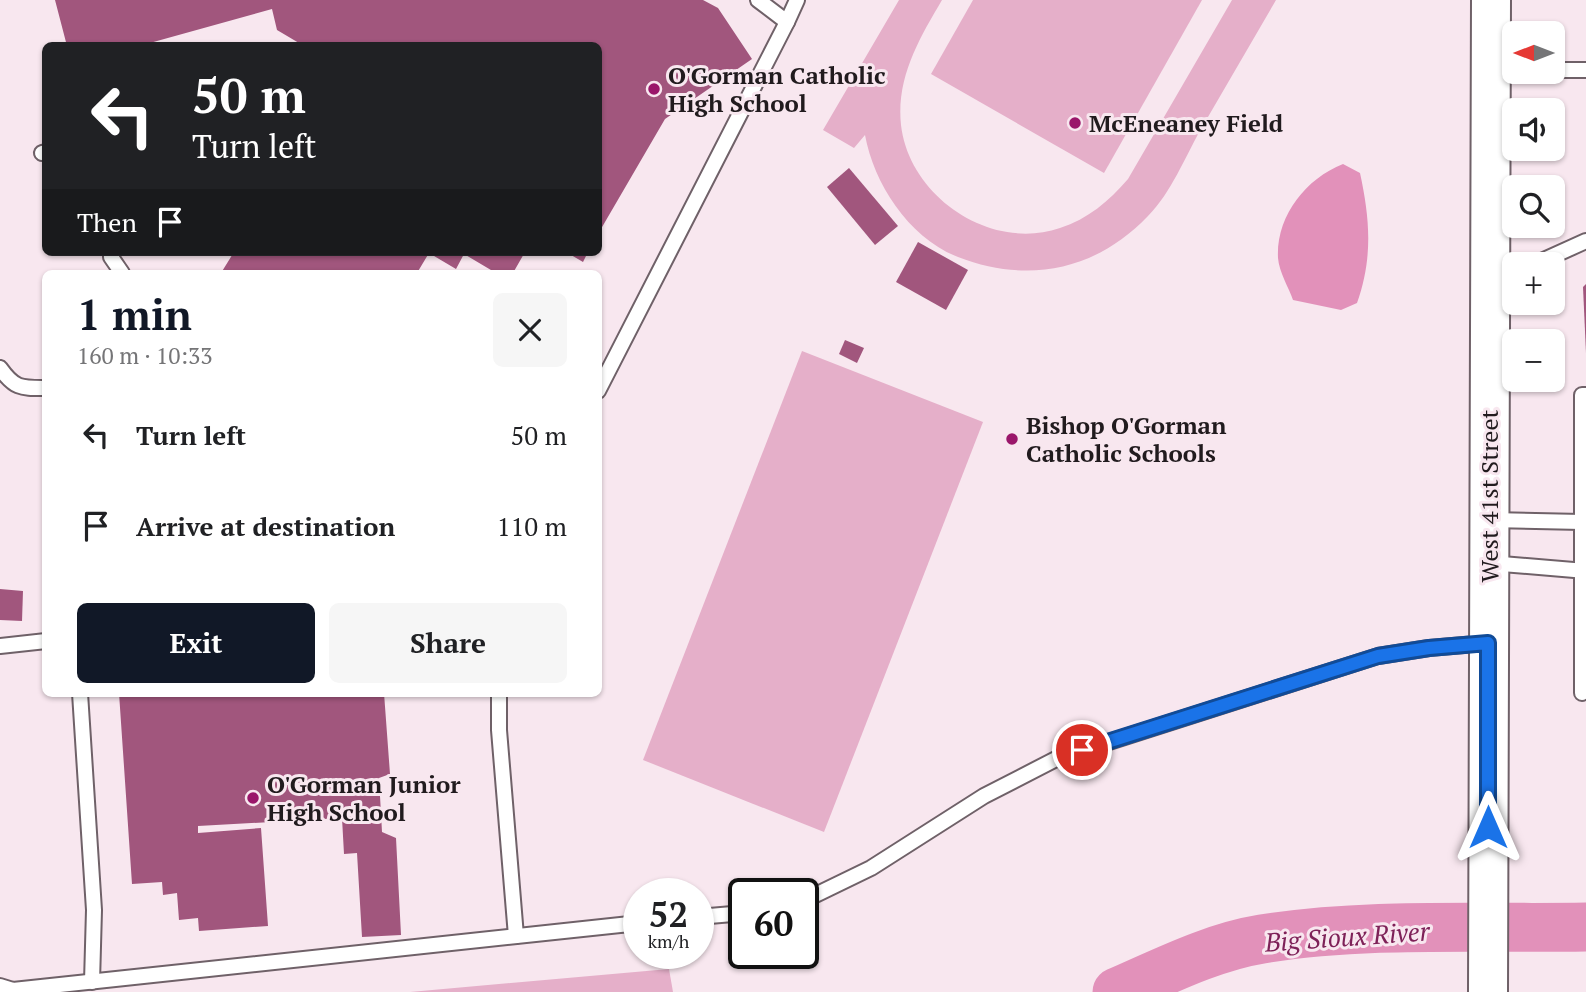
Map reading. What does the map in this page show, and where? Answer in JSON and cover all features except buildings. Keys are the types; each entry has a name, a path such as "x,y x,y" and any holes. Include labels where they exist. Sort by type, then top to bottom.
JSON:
{"main road":[{"name":"West 41st Street","path":"1488,992 1488,520 1495,285 1496,71 1491,0"}],"lane":[{"path":"758,0 787,22"},
{"path":"602,381 797,0"},
{"path":"1565,70 1586,70"},
{"path":"1562,252 1586,241"},
{"path":"111,257 120,270"},
{"path":"0,368 11,384 18,387 42,388"},
{"path":"1582,693 1585,571 1582,395 1586,395"},
{"path":"1488,520 1584,522"},
{"path":"1488,563 1585,571"},
{"path":"0,646 42,641"},
{"path":"819,893 871,868 984,796 1056,759 1378,656 1488,643"},
{"path":"80,697 94,910 92,982"},
{"path":"499,697 499,730 516,936"},
{"path":"0,986 13,990 623,925"}],"shaded area":[{"path":"899,0 942,0 918,44 902,91 901,125 907,151 919,174 936,195 957,212 981,225 1007,232 1033,233 1060,228 1080,220 1106,202 1128,179 1232,0 1276,0 1171,186 1148,216 1127,235 1083,260 1059,267 1010,270 958,257 924,237 909,223 885,190 876,172 865,135 854,148 823,130"},
{"name":"McEneaney Field","path":"973,0 1202,0 1104,173 931,74"},
{"path":"1343,164 1360,173 1368,222 1368,254 1357,303 1341,310 1293,300 1278,258 1282,228 1296,201 1317,179"},
{"path":"802,351 983,422 824,832 643,760"},
{"path":"669,969 673,992 410,992"}],"waterway":[{"name":"Big Sioux River","path":"1117,992 1206,954 1262,939 1383,928 1586,927"}],"place":[{"name":"O'Gorman Catholic High School","path":"654,89"},
{"name":"McEneaney Field","path":"1075,123"},
{"name":"Bishop O'Gorman Catholic Schools","path":"1012,439"},
{"name":"O'Gorman Junior High School","path":"253,798"}],"route":[{"path":"1082,750 1378,656 1488,643 1488,827"}]}
